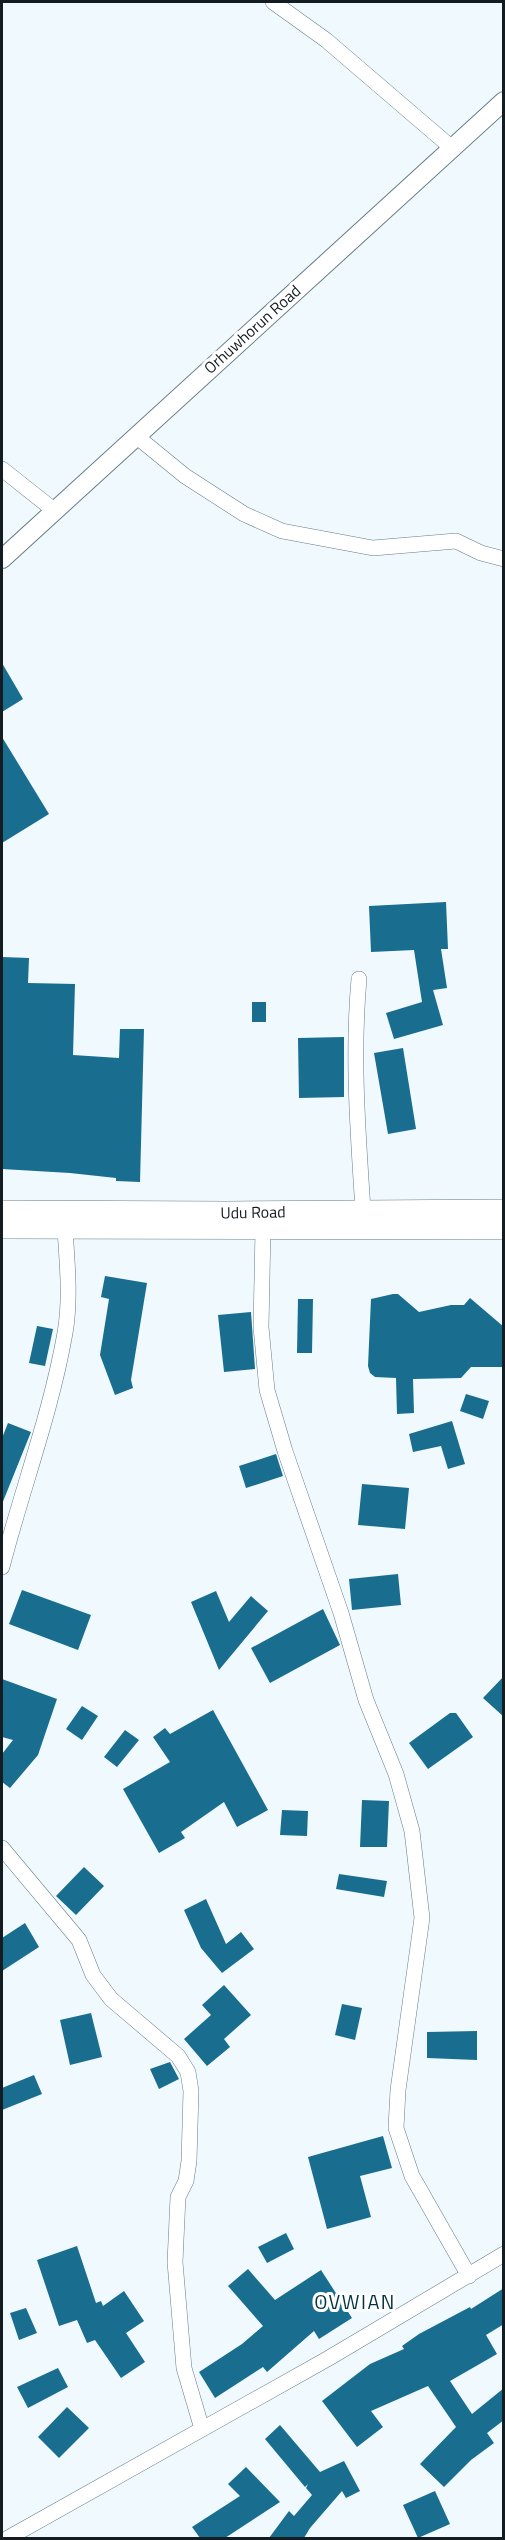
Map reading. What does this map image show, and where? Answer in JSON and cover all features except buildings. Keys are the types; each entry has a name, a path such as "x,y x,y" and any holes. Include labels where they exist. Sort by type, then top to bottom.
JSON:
{"main road":[{"name":"Udu Road","path":"2,1211 504,1210"},
{"name":"Udu Road","path":"2,1228 504,1230"}],"street":[{"path":"273,2 326,40 452,148"},
{"name":"Orhuwhorun Road","path":"2,559 504,101"},
{"path":"136,436 185,476 234,508 282,531 373,548 456,541 481,553 504,560"},
{"path":"2,470 55,511"},
{"path":"359,979 355,1023 363,1210"},
{"path":"2,1567 48,1407 65,1333 69,1292 66,1228"},
{"path":"263,1229 261,1327 267,1390 285,1451 338,1602 366,1700 396,1774 412,1831 422,1917 398,2090 396,2128 412,2176 469,2276"},
{"path":"2,1848 79,1940 93,1976 111,1999 178,2055 188,2072 191,2091 189,2161 186,2181 178,2197 175,2262 184,2368 202,2429"},
{"path":"8,2538 202,2429 504,2254"}],"district":[{"name":"OVWIAN","path":"355,2301"}]}
